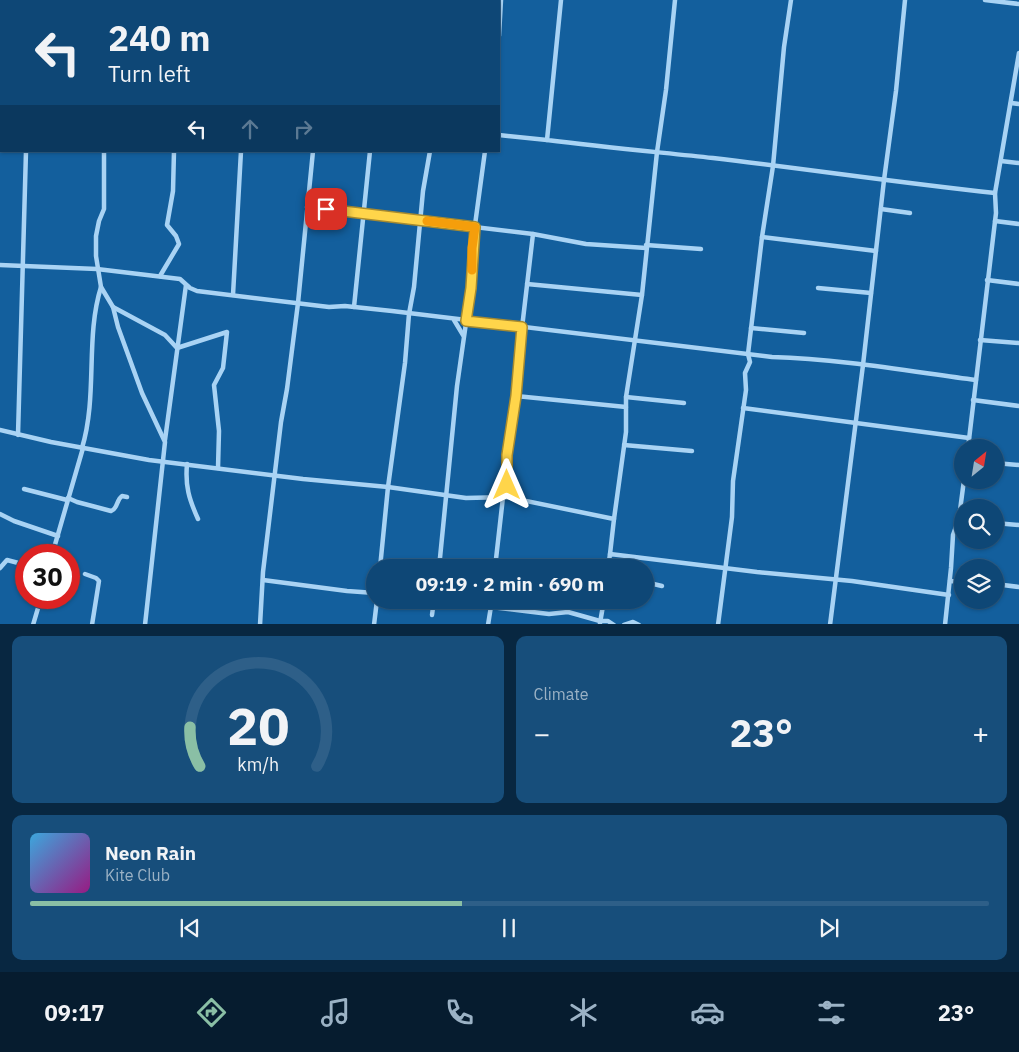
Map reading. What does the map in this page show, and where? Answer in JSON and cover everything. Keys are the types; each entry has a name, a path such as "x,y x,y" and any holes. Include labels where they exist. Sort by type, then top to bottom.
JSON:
{"street":[{"path":"500,18 501,0"},
{"path":"547,140 561,0"},
{"path":"609,559 626,432 626,398 642,295 675,0"},
{"path":"718,624 732,517 733,481 746,390 745,373 750,362 748,354 791,0"},
{"path":"830,624 896,91 905,0"},
{"path":"985,0 1019,4"},
{"path":"743,408 969,438 995,221 995,193 1019,53"},
{"path":"1011,103 1019,104"},
{"path":"500,136 657,152 995,193"},
{"path":"18,434 26,152"},
{"path":"104,152 105,204 96,236 97,269 101,287 113,306 118,327 142,393 165,442"},
{"path":"160,276 179,244 176,236 167,225 173,191 174,152"},
{"path":"233,295 241,152"},
{"path":"260,624 275,474 298,303 313,152"},
{"path":"354,308 370,152"},
{"path":"381,559 409,314 414,287 420,220 430,152"},
{"path":"440,559 445,495 463,336 471,288 475,227 485,152"},
{"path":"1001,161 1019,163"},
{"path":"307,207 533,234 586,244 701,249"},
{"path":"881,208 910,213"},
{"path":"995,221 1019,224"},
{"path":"496,559 501,504 505,497 507,455 516,396 533,234"},
{"path":"762,237 876,251"},
{"path":"0,265 97,269 160,276 182,280 186,285 197,291 748,354 863,365 976,380"},
{"path":"987,280 1019,284"},
{"path":"527,284 642,295"},
{"path":"145,624 162,461 186,285"},
{"path":"55,544 83,448 90,406 95,306 101,287"},
{"path":"818,288 871,293"},
{"path":"113,306 165,335 178,348"},
{"path":"454,320 463,336"},
{"path":"751,328 804,333"},
{"path":"178,348 227,332 224,368 214,385 219,431 218,468"},
{"path":"980,340 1019,344"},
{"path":"516,396 626,407"},
{"path":"626,398 684,402"},
{"path":"973,400 1019,406"},
{"path":"0,430 83,448 162,461 466,498 505,497 614,519"},
{"path":"624,445 692,451"},
{"path":"1004,463 1019,465"},
{"path":"187,464 187,490 198,519"},
{"path":"24,488 111,512 114,511 119,497 127,497"},
{"path":"497,497 501,504"},
{"path":"0,514 14,521 58,536"},
{"path":"1004,524 1019,525"},
{"path":"945,624 954,533"},
{"path":"610,554 949,595"},
{"path":"0,568 7,560 15,562"},
{"path":"85,574 99,581 92,624"},
{"path":"263,580 366,592"},
{"path":"950,581 954,581"},
{"path":"654,584 662,586"},
{"path":"1004,585 1019,587"},
{"path":"33,624 38,609"},
{"path":"374,624 376,609"},
{"path":"432,615 433,609"},
{"path":"488,624 491,609"},
{"path":"508,609 549,614 566,612 600,623 608,621 614,624"},
{"path":"600,623 602,609"},
{"path":"624,624 631,622 639,624"}],"slow traffic":[{"path":"427,221 475,227 472,248 472,270"}],"route":[{"path":"326,209 475,227 472,248 471,288 466,321 522,327 516,396 507,455 507,485"}]}
